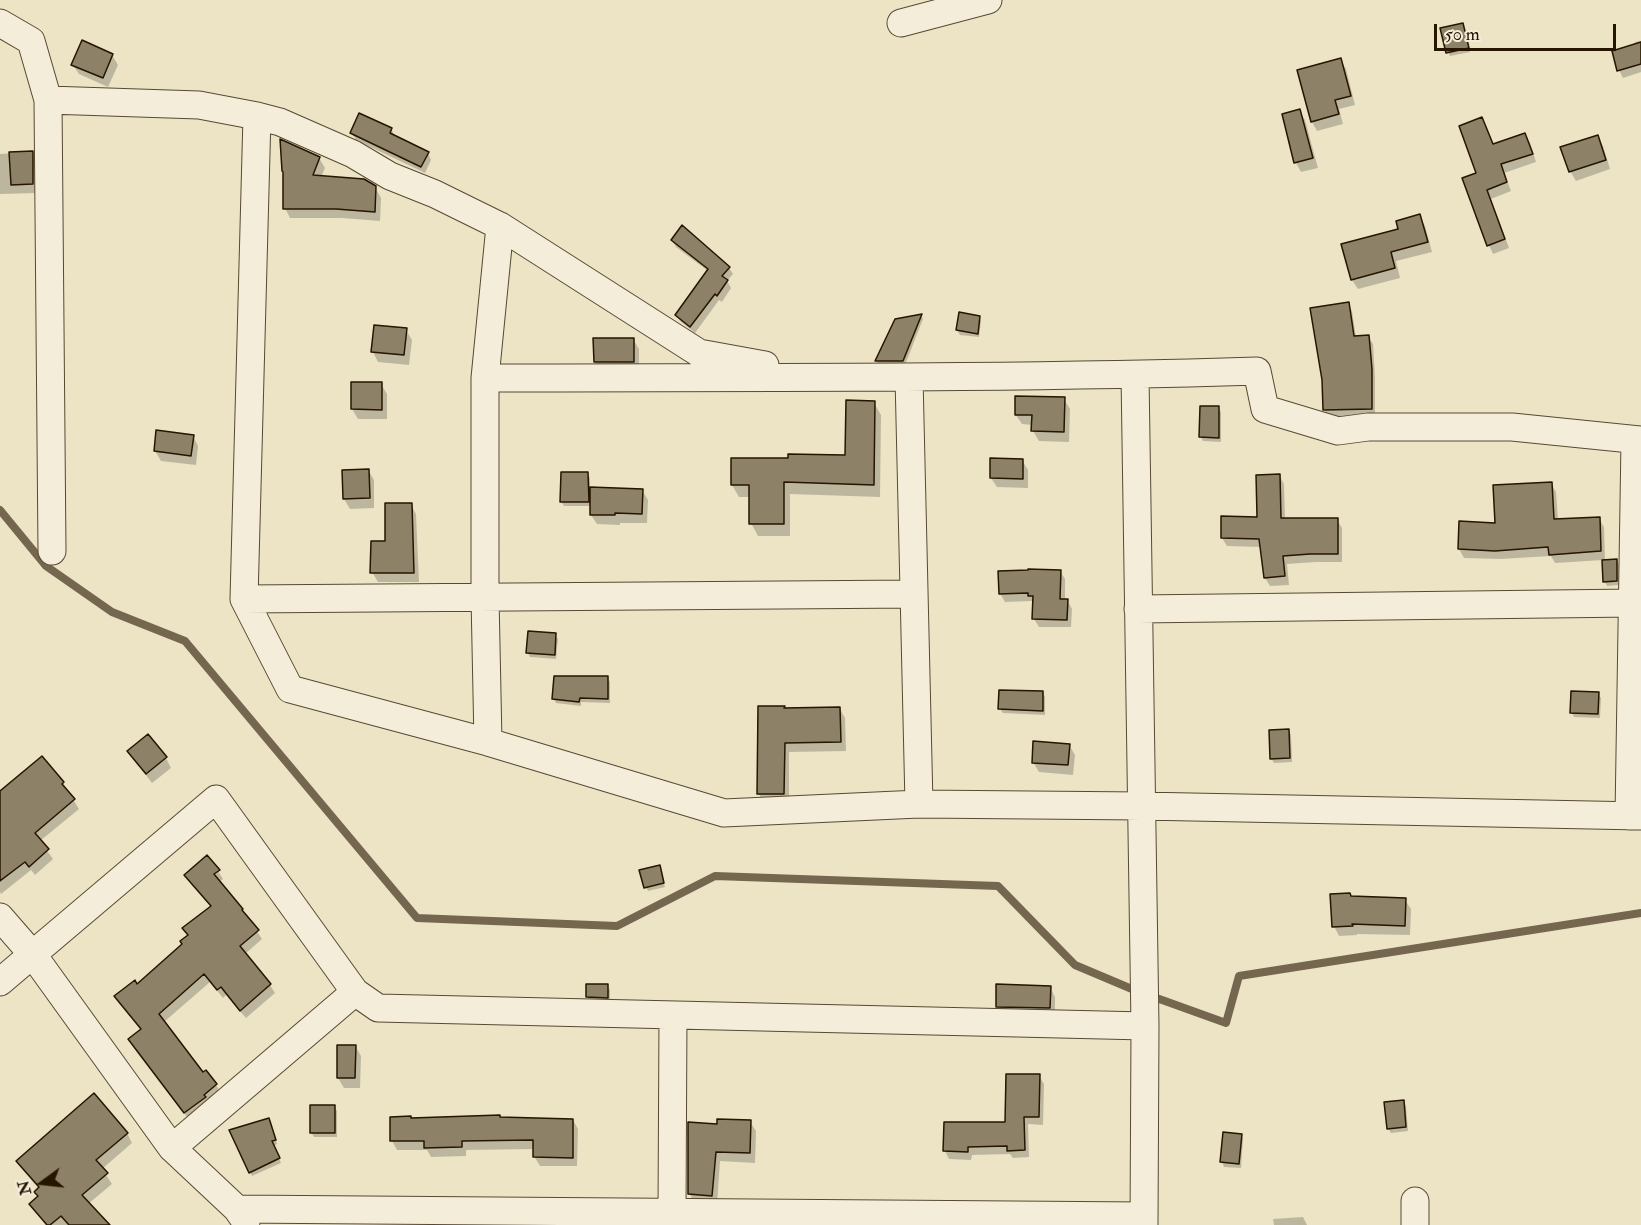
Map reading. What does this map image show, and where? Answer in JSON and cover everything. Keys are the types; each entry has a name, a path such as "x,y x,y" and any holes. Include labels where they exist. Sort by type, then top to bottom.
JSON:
{"street":[{"path":"901,23 988,0"},
{"path":"0,23 31,41 48,100 52,551"},
{"path":"48,100 199,105 280,122 353,154 390,176 435,194 500,226 699,353 856,377"},
{"path":"257,116 244,599 290,689 488,742 724,813 919,804 1635,816 1633,603 1638,440 1512,427 1368,427 1338,431 1265,409 1257,372 909,377 485,378"},
{"path":"488,742 485,597 485,378 500,226"},
{"path":"0,917 33,955 172,1148 243,1217 536,1218 672,1212 902,1219 1143,1220 1145,1026 1135,375"},
{"path":"909,377 919,804"},
{"path":"244,599 914,594"},
{"path":"1138,609 1633,603"},
{"path":"0,982 216,799 355,992 378,1008 1145,1026"},
{"path":"172,1148 355,992"},
{"path":"672,1212 673,1015"}],"building":[{"path":"1463,23 1469,48 1446,53 1440,28"},
{"path":"82,40 113,54 103,78 71,65"},
{"path":"1641,42 1641,64 1617,71 1612,51"},
{"path":"1341,58 1351,96 1335,100 1339,114 1311,122 1297,70"},
{"path":"1300,109 1313,158 1294,163 1282,114"},
{"path":"359,113 392,128 390,133 429,152 421,167 350,133"},
{"path":"1482,117 1493,144 1525,133 1533,154 1501,164 1507,182 1487,190 1505,239 1487,246 1462,178 1476,173 1459,126"},
{"path":"1598,135 1606,160 1569,172 1560,147"},
{"path":"280,139 320,157 313,175 364,179 376,186 375,212 283,209"},
{"path":"33,151 33,184 11,185 9,152"},
{"path":"1420,214 1428,242 1391,252 1395,268 1351,280 1341,244 1398,229 1396,221"},
{"path":"682,225 730,267 722,276 728,280 690,327 675,315 708,269 671,240"},
{"path":"1349,302 1354,336 1369,335 1372,409 1323,410 1322,380 1310,308"},
{"path":"959,312 980,316 978,334 956,330"},
{"path":"922,314 903,361 875,361 895,319"},
{"path":"374,325 407,328 404,355 371,352"},
{"path":"593,338 634,338 634,362 594,362"},
{"path":"351,382 382,382 382,410 351,409"},
{"path":"1015,396 1065,397 1064,432 1031,431 1032,415 1015,415"},
{"path":"846,400 875,401 874,485 784,482 784,524 749,524 749,485 731,485 731,458 788,458 788,454 845,455"},
{"path":"1200,406 1219,406 1219,438 1199,437"},
{"path":"156,430 194,435 191,456 154,451"},
{"path":"990,458 1023,459 1023,479 990,478"},
{"path":"369,469 370,498 343,499 342,470"},
{"path":"561,472 588,472 589,502 560,502"},
{"path":"1280,474 1281,518 1338,518 1338,554 1283,556 1285,576 1264,578 1259,539 1221,538 1221,516 1257,517 1256,475"},
{"path":"1552,482 1554,519 1600,517 1601,551 1549,555 1548,547 1495,551 1458,549 1459,521 1495,523 1493,485"},
{"path":"590,487 643,489 642,514 590,515"},
{"path":"385,503 412,503 414,573 370,573 371,541 385,541"},
{"path":"1617,559 1617,581 1603,582 1602,560"},
{"path":"1061,570 1060,599 1068,599 1067,620 1032,619 1033,596 1028,596 1028,593 999,594 998,571"},
{"path":"528,631 556,633 555,655 526,653"},
{"path":"554,676 608,676 608,699 580,698 579,702 552,699"},
{"path":"999,690 1043,691 1043,711 998,709"},
{"path":"1571,691 1599,692 1598,714 1570,713"},
{"path":"758,706 840,707 841,742 785,743 784,794 757,794"},
{"path":"1289,729 1290,758 1270,759 1269,730"},
{"path":"148,734 167,757 146,774 127,751"},
{"path":"1033,741 1070,744 1068,765 1032,763"},
{"path":"42,756 75,799 35,833 49,849 29,867 25,862 0,881 0,791"},
{"path":"207,855 220,870 214,874 259,930 240,946 271,984 240,1011 221,987 217,990 204,974 159,1014 203,1072 206,1070 217,1084 204,1095 206,1097 184,1113 128,1039 141,1029 114,996 135,980 137,984 182,944 180,941 188,935 182,928 211,906 184,875"},
{"path":"660,865 664,883 644,888 639,870"},
{"path":"1350,893 1351,896 1406,898 1405,926 1352,924 1353,926 1332,927 1330,894"},
{"path":"586,984 608,984 608,998 586,997"},
{"path":"996,984 1051,986 1050,1008 996,1007"},
{"path":"337,1045 356,1045 355,1078 337,1078"},
{"path":"1006,1074 1040,1074 1039,1117 1024,1117 1025,1150 1007,1151 1007,1146 968,1147 968,1152 943,1151 944,1122 1005,1122"},
{"path":"94,1093 128,1133 96,1160 108,1173 82,1195 110,1225 69,1225 61,1216 47,1225 29,1204 38,1196 34,1192 39,1187 16,1161"},
{"path":"1404,1100 1406,1127 1387,1129 1384,1102"},
{"path":"310,1105 335,1105 335,1133 310,1133"},
{"path":"500,1115 500,1117 573,1119 573,1158 533,1157 533,1140 462,1141 462,1147 424,1148 424,1141 390,1141 390,1117"},
{"path":"269,1118 276,1140 272,1141 280,1158 249,1173 229,1130"},
{"path":"717,1119 751,1120 750,1153 716,1152 712,1196 688,1194 688,1122 717,1124"},
{"path":"1223,1132 1242,1134 1239,1164 1220,1162"}],"waterway":[{"path":"0,510 46,566 112,612 185,641 417,918 617,926 715,876 998,886 1075,965 1139,992"},
{"path":"1151,996 1226,1023 1239,976 1641,913"}]}
